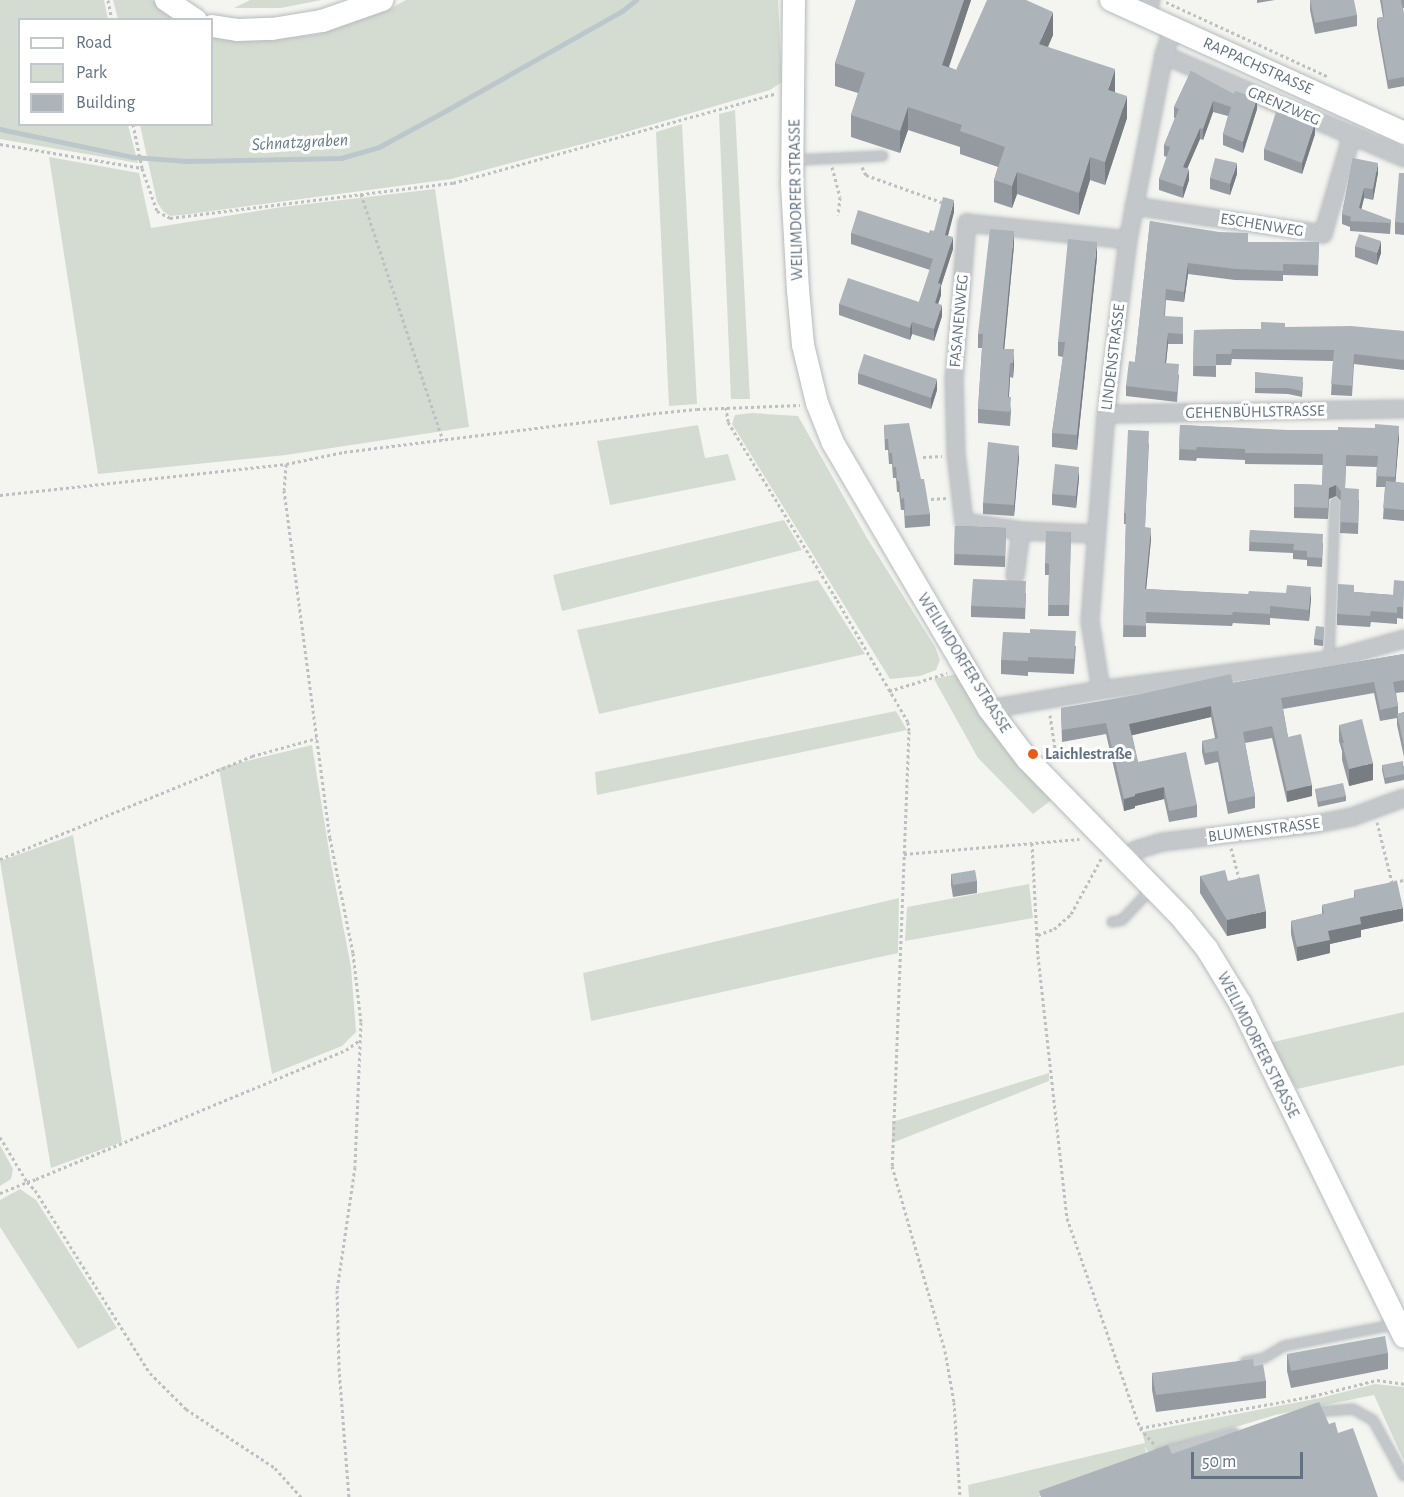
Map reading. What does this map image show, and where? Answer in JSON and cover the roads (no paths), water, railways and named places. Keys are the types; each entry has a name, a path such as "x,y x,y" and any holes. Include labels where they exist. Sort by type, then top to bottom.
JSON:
{"main road":[{"path":"166,0 193,18"},
{"path":"213,26 237,30 322,21 382,0"},
{"name":"WEILIMDORFER STRASSE","path":"794,0 792,160 801,323 803,345 817,403 833,443 989,709 1027,759 1182,918 1207,949 1240,1003 1401,1330"},
{"name":"RAPPACHSTRASSE","path":"1111,0 1154,6 1173,27 1404,133"}],"street":[{"name":"LINDENSTRASSE","path":"1101,690 1089,621 1106,414 1128,240 1164,55 1173,27"},
{"name":"GRENZWEG","path":"1164,55 1404,158"},
{"name":"ESCHENWEG","path":"1134,206 1323,234 1352,135"},
{"name":"FASANENWEG","path":"1096,534 1021,531 964,522 956,454 954,380 967,223 1128,240"},
{"name":"GEHENBÜHLSTRASSE","path":"1106,414 1404,410"},
{"path":"1015,576 1021,531"},
{"path":"989,709 1101,690 1329,660 1404,639"},
{"name":"BLUMENSTRASSE","path":"1111,845 1136,850 1145,846 1316,824 1352,817 1404,798"}],"lane":[{"path":"792,160 883,156"},
{"path":"1329,660 1335,502"},
{"path":"1112,922 1122,920 1153,888"},
{"path":"1241,1363 1264,1358 1284,1346 1401,1330"},
{"path":"1300,1415 1353,1409 1372,1420 1404,1476"},
{"path":"1147,1458 1242,1431"}],"waterway":[{"name":"Schnatzgraben","path":"0,129 133,157 187,161 341,158 379,147 622,11 636,0"}],"place":[{"name":"Laichlestraße","path":"1033,754"}]}
